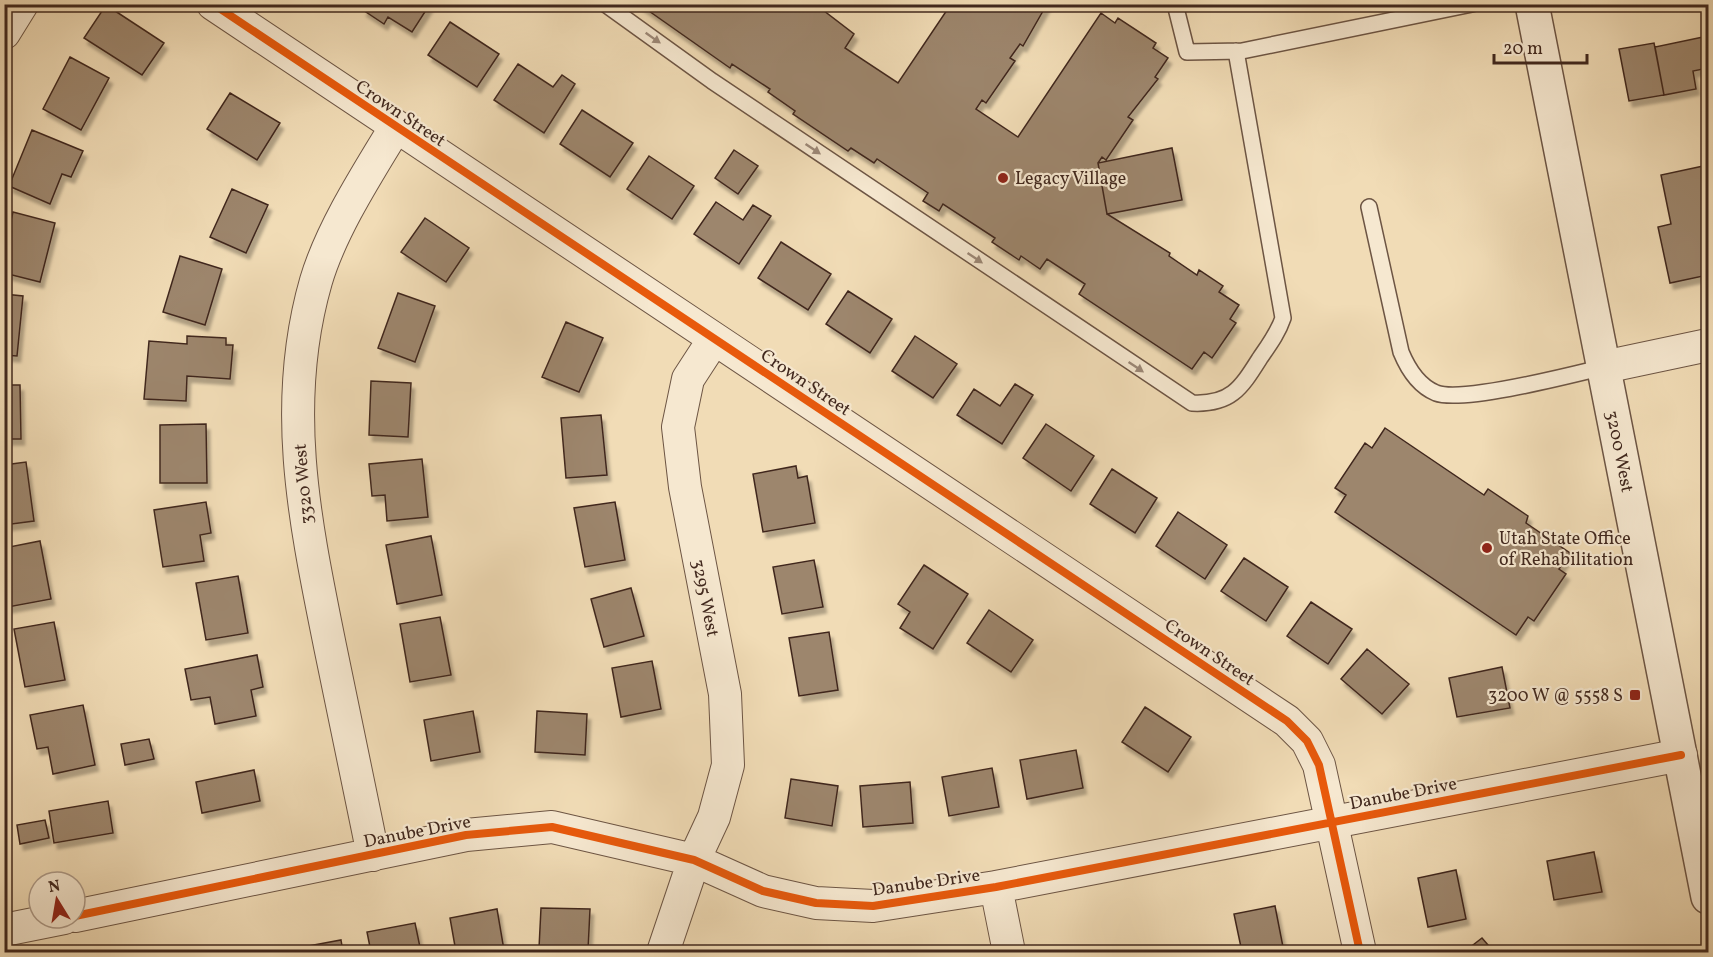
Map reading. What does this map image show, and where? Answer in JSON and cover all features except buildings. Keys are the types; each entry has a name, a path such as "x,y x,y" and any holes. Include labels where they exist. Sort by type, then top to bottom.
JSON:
{"street":[{"path":"4,33 22,4"},
{"name":"Crown Street","path":"213,4 395,128 1287,721 1307,741 1319,765 1360,952"},
{"name":"3200 West","path":"1532,4 1708,897"},
{"name":"3320 West","path":"373,855 309,545 298,461 299,367 316,280 351,200 395,128"},
{"name":"3295 West","path":"663,952 694,860 714,817 728,765 725,694 685,487 678,427 688,380 714,339"},
{"path":"1604,368 1708,345"},
{"name":"Danube Drive","path":"87,914 466,835 552,827 694,860 763,891 816,903 873,906 996,887 1681,755"},
{"path":"996,887 1009,952"},
{"path":"4,930 27,925"}],"lane":[{"path":"605,4 712,81 1182,399 1192,403 1216,402 1240,390 1279,330 1283,318 1236,51"},
{"path":"1175,4 1187,52 1236,51 1472,4"},
{"path":"1369,207 1401,352 1408,369 1436,393 1452,396 1512,387 1604,368"}],"cycle path":[{"path":"213,4 1287,721 1307,741 1319,765 1360,952"},
{"path":"87,914 466,835 552,827 694,860 763,891 816,903 873,906 996,887 1681,755"}],"place":[{"name":"Legacy Village","path":"1003,178"},
{"name":"Utah State Office of Rehabilitation","path":"1487,548"},
{"name":"3200 W @ 5558 S","path":"1635,695"}]}
